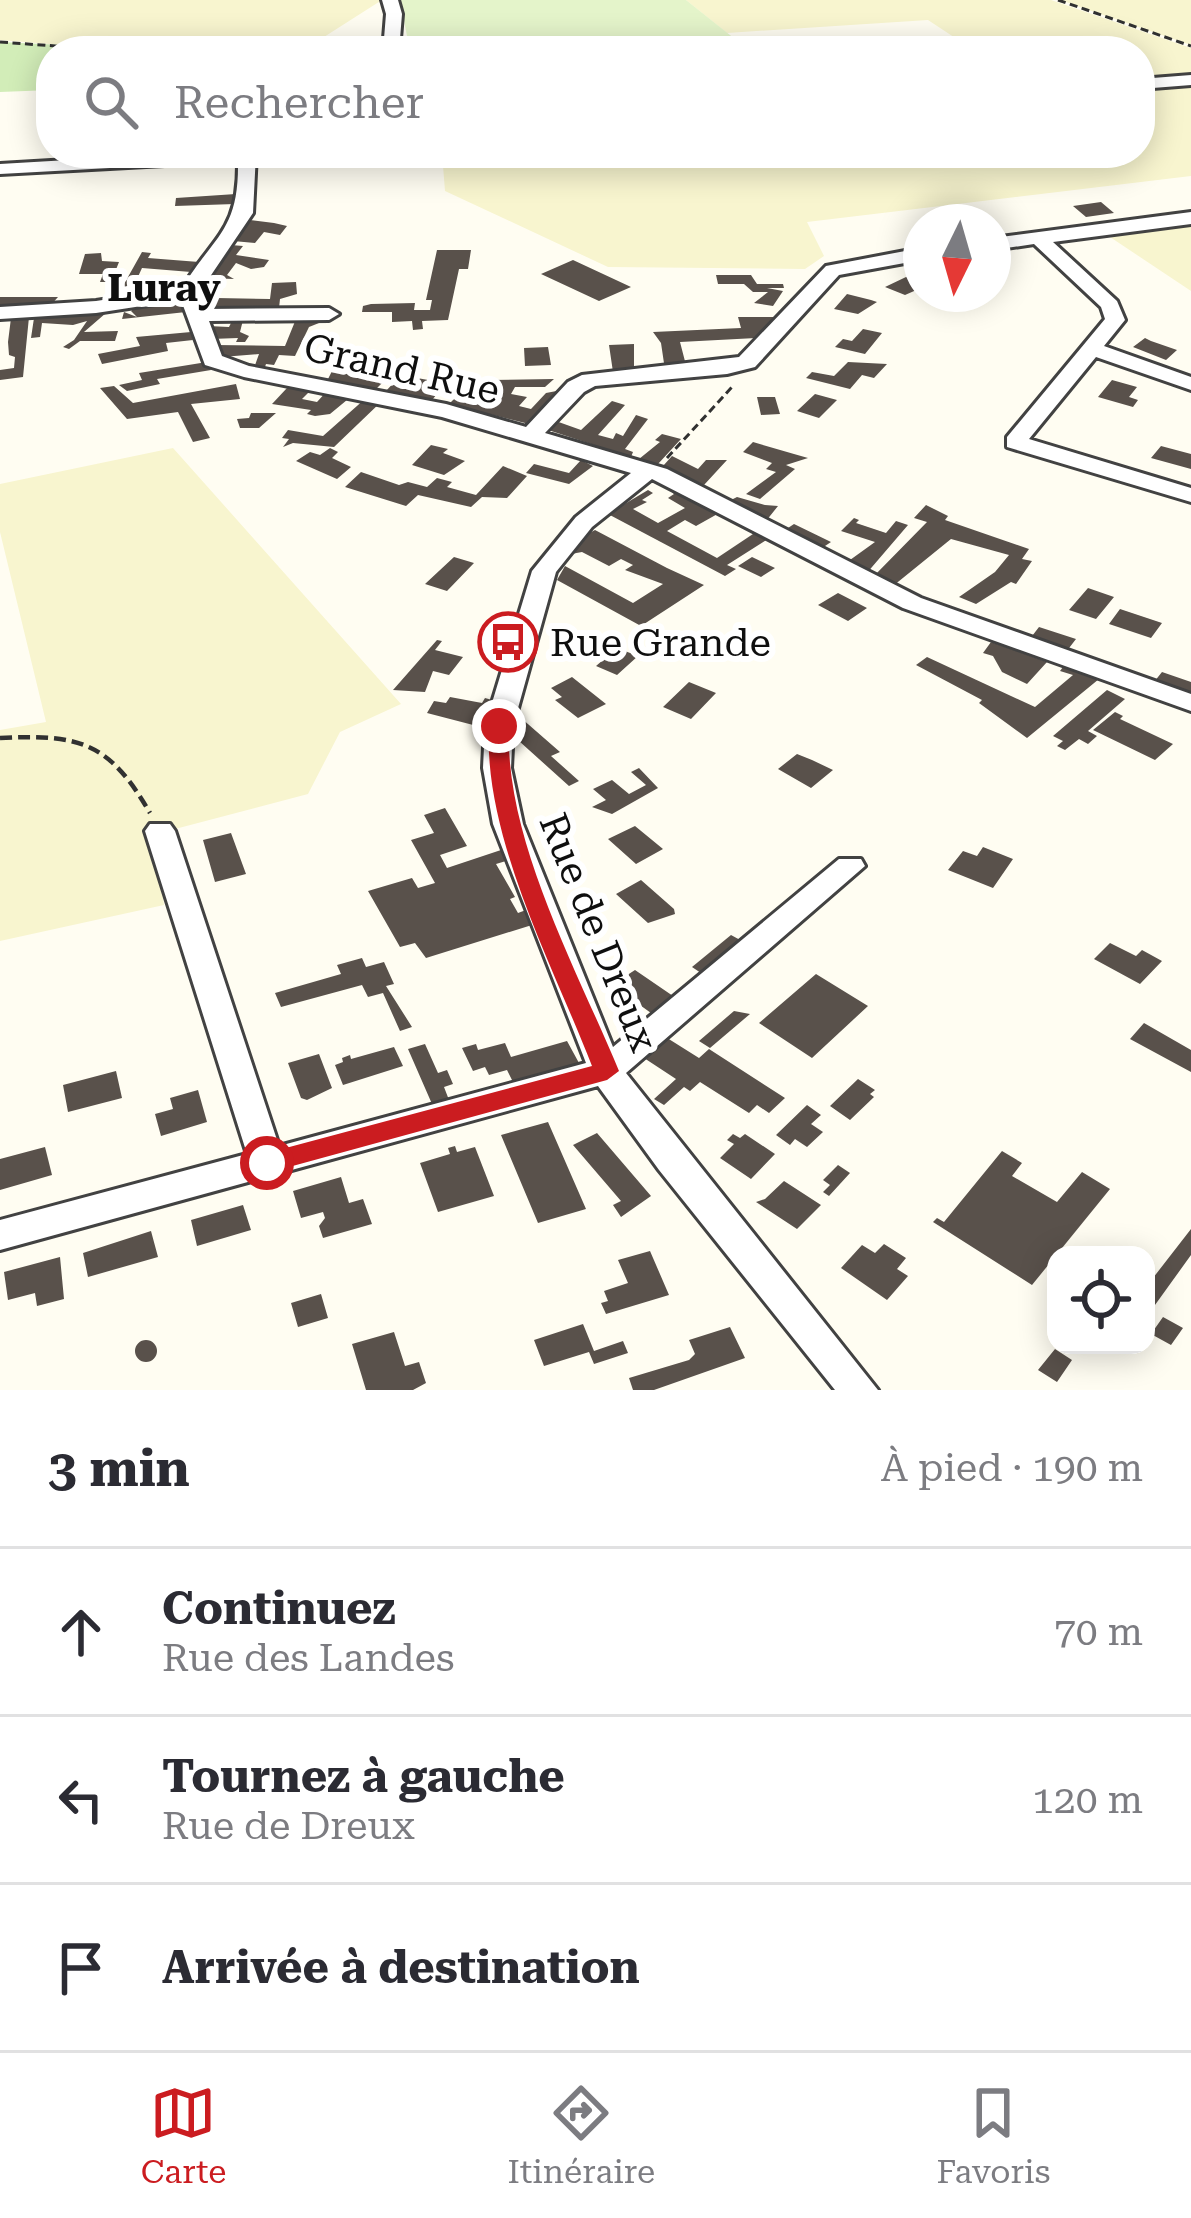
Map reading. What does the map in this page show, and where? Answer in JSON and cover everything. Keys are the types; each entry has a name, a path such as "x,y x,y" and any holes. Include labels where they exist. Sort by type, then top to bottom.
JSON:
{"street":[{"path":"390,0 393,36"},
{"path":"1155,83 1191,80"},
{"path":"0,169 36,167"},
{"path":"193,304 199,272 242,220 247,168"},
{"path":"1011,242 1191,218"},
{"path":"1038,238 1110,305 1115,320 1016,442 1191,495"},
{"path":"532,434 576,387 590,380 727,368 747,362 832,270 903,257"},
{"path":"0,313 193,304 328,314"},
{"name":"Grand Rue","path":"193,304 213,360 532,434 687,484 800,549 912,603 1191,703"},
{"path":"1092,349 1191,384"},
{"name":"Rue de Dreux","path":"643,471 641,478 584,522 544,571 499,726 497,768 508,824 607,1071 671,1160 859,1390"},
{"path":"160,831 267,1163"},
{"path":"0,1235 607,1071 850,866"}],"path":[{"path":"1058,0 1191,46"},
{"path":"0,43 36,45"},
{"path":"643,471 658,466 682,444 740,377 747,362"},
{"path":"0,738 66,736 96,746 125,767 160,831"}],"shaded area":[{"path":"0,0 382,0 326,36 0,40"},
{"path":"686,0 1051,0 1191,48 1191,77 1155,80 1155,36 952,36 928,20 727,33"},
{"path":"1061,0 1191,0 1191,45 1077,6"},
{"path":"1191,84 1191,176 957,204 903,204 903,210 807,222 824,256 805,269 608,267 445,191 443,168 1155,168 1155,86"},
{"path":"1191,223 1191,291 1107,235"},
{"path":"173,448 401,704 340,732 308,794 156,834 164,905 0,941 0,730 46,722 0,532 0,484"}],"green space":[{"path":"400,0 686,0 731,36 420,36 407,36"},
{"path":"0,42 36,44 36,91 0,92"}],"building":[{"path":"236,194 235,204 175,206 176,198"},
{"path":"1101,202 1114,213 1086,217 1073,206"},
{"path":"250,220 287,226 280,235 264,232 255,243 233,241"},
{"path":"231,245 243,246 236,255 269,260 264,267 251,269 236,263 227,275 234,279 205,278"},
{"path":"437,250 471,250 468,269 459,269 448,320 422,321 423,329 413,330 412,321 392,322 392,312 362,312 363,306 371,304 415,303 414,310 430,310 432,300 426,300"},
{"path":"142,252 151,253 148,258 199,262 191,272 142,268 131,292 119,293"},
{"path":"101,253 102,261 119,262 111,282 100,282 103,274 79,274 85,254"},
{"path":"573,260 631,287 599,301 541,274"},
{"path":"716,275 751,275 757,284 783,284 784,288 767,288 783,291 773,306 754,303 768,292 753,292 744,284 718,284"},
{"path":"903,278 903,294 885,287"},
{"path":"296,282 297,294 280,299 279,308 205,309 202,300 270,299 272,283"},
{"path":"847,294 877,302 858,314 834,309"},
{"path":"0,297 58,297 50,306 0,306"},
{"path":"182,300 186,312 122,319 124,312 137,317 131,311 138,306"},
{"path":"106,313 84,332 118,331 115,341 80,341 69,349 63,347 87,321 42,323 40,337 31,338 34,318"},
{"path":"29,317 23,377 0,380 0,370 14,368 8,342 11,318"},
{"path":"738,317 775,317 756,338 680,342 687,369 665,370 661,343 653,332 741,328"},
{"path":"233,319 243,320 240,332 249,336 245,342 211,339 208,326 229,327"},
{"path":"296,319 324,321 309,327 295,356 279,355 264,370 254,368 259,354 222,357 215,345 285,346"},
{"path":"863,329 882,333 865,354 835,347 843,339 852,341"},
{"path":"191,332 193,340 166,343 168,351 102,364 98,354 140,346 136,337"},
{"path":"1145,338 1177,350 1166,360 1133,347"},
{"path":"634,344 634,371 613,372 609,345"},
{"path":"548,347 551,365 525,366 524,348"},
{"path":"207,362 211,370 157,379 160,384 127,391 119,385 142,380 139,373"},
{"path":"848,362 887,364 874,378 862,375 850,389 806,378 812,372 834,376"},
{"path":"332,371 390,375 376,389 327,381"},
{"path":"401,375 428,380 426,383 447,382 432,400 385,392"},
{"path":"554,379 545,387 515,387 511,394 527,397 519,406 531,409 546,393 567,389 533,425 449,404 456,397 477,402 490,380"},
{"path":"1112,380 1137,387 1129,397 1138,400 1133,407 1098,397"},
{"path":"236,384 240,399 191,404 210,438 193,442 178,412 127,419 100,388 114,386 133,403"},
{"path":"287,388 310,391 302,399 317,402 327,391 353,395 330,414 315,416 307,414 311,410 272,404"},
{"path":"815,394 837,400 819,418 797,411"},
{"path":"757,397 775,397 780,414 761,415"},
{"path":"366,398 382,401 334,447 293,443 283,447 288,430 323,436"},
{"path":"612,401 625,405 598,435 623,436 636,415 648,419 625,449 633,452 631,457 545,429 553,420 581,430"},
{"path":"251,413 276,413 259,428 240,428 237,419 249,418"},
{"path":"662,434 681,439 658,464 639,459 660,442 655,440"},
{"path":"753,442 808,458 786,465 795,469 760,499 746,494 776,472 766,469 772,463 743,452"},
{"path":"431,445 448,449 443,453 465,461 444,475 412,465"},
{"path":"1161,446 1191,454 1191,469 1151,458"},
{"path":"330,448 338,452 332,458 351,467 337,479 296,461 310,452 320,455"},
{"path":"672,456 698,469 706,460 727,460 704,485 663,466"},
{"path":"581,460 593,466 569,484 526,473 534,464 569,473"},
{"path":"503,466 527,476 507,498 482,497 471,507 418,495 406,506 345,487 361,472 399,485 408,482 427,487 437,478 452,482 447,487 476,495"},
{"path":"675,486 721,512 696,526 685,520 667,531 717,558 756,532 768,539 727,565 736,569 725,576 608,514 648,490 653,493 642,500 647,502 633,509 658,523 685,508 668,498 674,494 669,489"},
{"path":"737,497 778,506 766,521 727,502"},
{"path":"926,505 948,516 945,520 1029,549 1022,559 1032,561 1016,584 1011,582 976,604 959,597 995,572 1009,555 951,539 893,586 873,577 927,522 914,518"},
{"path":"854,518 859,520 856,523 886,533 896,521 908,525 866,574 850,560 875,542 841,531"},
{"path":"794,524 831,542 819,550 782,532"},
{"path":"595,530 704,585 641,626 557,580 565,566 633,603 663,584 625,570 633,565 621,559 609,566 582,552 571,554 582,537"},
{"path":"454,557 474,563 447,591 425,584"},
{"path":"752,557 775,568 761,577 738,566"},
{"path":"1088,588 1114,597 1096,619 1069,610"},
{"path":"838,593 867,608 848,621 818,605"},
{"path":"1120,609 1162,623 1151,638 1109,624"},
{"path":"1039,627 1076,639 1066,652 1029,640"},
{"path":"437,640 442,641 435,650 463,657 449,675 433,671 425,692 393,690"},
{"path":"991,642 1047,662 1027,684 1002,672 993,656 983,653"},
{"path":"617,648 638,656 617,675 596,666"},
{"path":"927,657 1035,707 1073,675 1060,671 1063,667 1099,679 1027,738 979,703 982,700 916,665"},
{"path":"1162,672 1191,682 1191,695 1154,682"},
{"path":"572,677 606,704 578,718 555,700 562,697 551,688"},
{"path":"689,682 716,693 691,719 663,707"},
{"path":"1107,690 1125,699 1088,731 1097,736 1088,744 1079,739 1065,750 1057,746 1063,741 1053,736"},
{"path":"450,697 482,703 485,698 492,700 477,726 427,713 434,701 446,703"},
{"path":"513,711 560,752 551,756 579,781 569,786 509,732"},
{"path":"1115,712 1123,716 1120,719 1173,744 1155,760 1093,730"},
{"path":"797,754 833,770 811,788 778,769"},
{"path":"639,768 658,788 612,814 592,807 606,800 593,789 612,780 629,794 646,785 631,772"},
{"path":"445,808 467,846 440,855 447,868 501,850 506,861 496,864 515,897 510,899 518,913 526,910 532,925 426,958 415,943 400,947 368,891 412,878 418,888 435,883 411,840 434,833 424,815"},
{"path":"635,826 663,849 636,864 608,839"},
{"path":"231,833 246,874 215,882 203,840"},
{"path":"983,847 1013,859 993,888 948,870 963,851 977,856"},
{"path":"641,880 675,914 648,923 616,894"},
{"path":"731,935 742,941 701,973 692,967"},
{"path":"1110,943 1136,956 1142,950 1162,961 1140,984 1094,959"},
{"path":"362,958 366,967 384,962 394,984 386,986 412,1027 400,1031 383,993 368,997 362,985 281,1007 275,993 341,974 337,965"},
{"path":"635,970 673,996 651,1013 612,985"},
{"path":"816,974 868,1006 812,1058 759,1023"},
{"path":"734,1011 750,1014 710,1048 699,1041"},
{"path":"1144,1023 1191,1050 1191,1072 1130,1039"},
{"path":"664,1036 699,1058 709,1049 785,1098 769,1113 757,1105 749,1113 700,1082 690,1091 684,1087 664,1105 654,1099 676,1079 641,1056"},
{"path":"567,1041 579,1063 513,1082 507,1070 489,1075 485,1067 473,1071 462,1048 476,1044 478,1050 505,1043 511,1057"},
{"path":"425,1044 438,1073 447,1070 453,1084 444,1087 449,1100 432,1104 408,1049"},
{"path":"394,1047 403,1066 343,1085 335,1065 342,1058"},
{"path":"319,1054 332,1088 307,1100 301,1098 288,1063"},
{"path":"116,1071 122,1098 68,1112 63,1085"},
{"path":"858,1079 875,1090 870,1094 874,1097 850,1120 830,1106"},
{"path":"198,1090 207,1122 161,1136 155,1114 173,1109 170,1098"},
{"path":"807,1105 821,1115 811,1124 823,1132 807,1147 795,1139 790,1145 776,1135"},
{"path":"548,1122 586,1209 538,1223 501,1135"},
{"path":"597,1133 651,1196 621,1217 613,1205 621,1201 573,1145"},
{"path":"733,1134 740,1138 745,1134 775,1154 751,1179 720,1158 734,1144 727,1140"},
{"path":"455,1146 457,1152 475,1147 494,1196 438,1212 420,1163 450,1154 448,1148"},
{"path":"45,1147 52,1175 0,1190 0,1159"},
{"path":"1002,1151 1022,1163 1012,1176 1057,1202 1082,1172 1110,1189 1064,1246 1047,1246 1047,1267 1032,1285 933,1222 937,1218 944,1222"},
{"path":"838,1165 850,1173 829,1196 823,1192 830,1185 823,1180"},
{"path":"341,1177 349,1203 363,1199 372,1224 323,1238 319,1226 323,1212 301,1218 293,1191"},
{"path":"784,1181 821,1205 797,1229 756,1202"},
{"path":"243,1205 251,1230 197,1246 191,1220"},
{"path":"1191,1229 1191,1255 1155,1305 1155,1275"},
{"path":"151,1231 158,1257 88,1277 83,1253"},
{"path":"884,1244 906,1258 897,1269 908,1276 887,1300 841,1268 862,1245 875,1253"},
{"path":"650,1251 669,1295 606,1314 601,1303 608,1301 604,1291 628,1283 618,1260"},
{"path":"60,1257 64,1299 37,1306 35,1293 8,1300 4,1272"},
{"path":"321,1294 328,1318 298,1327 291,1303"},
{"path":"1163,1317 1183,1328 1171,1345 1155,1336"},
{"path":"583,1324 594,1351 623,1341 628,1353 594,1364 589,1352 544,1366 534,1340"},
{"path":"730,1327 745,1358 654,1390 633,1390 629,1378 689,1360 695,1354 689,1340"},
{"path":"394,1332 405,1366 419,1362 426,1383 413,1390 366,1390 352,1344"},
{"path":"146,1340 157,1351 146,1362 135,1351"},
{"path":"1051,1354 1072,1360 1057,1382 1038,1370"}],"place":[{"name":"Rue Grande","path":"508,642"}],"district":[{"name":"Luray","path":"164,287"}],"route":[{"path":"267,1163 607,1071 508,824 497,768 499,726"}]}
